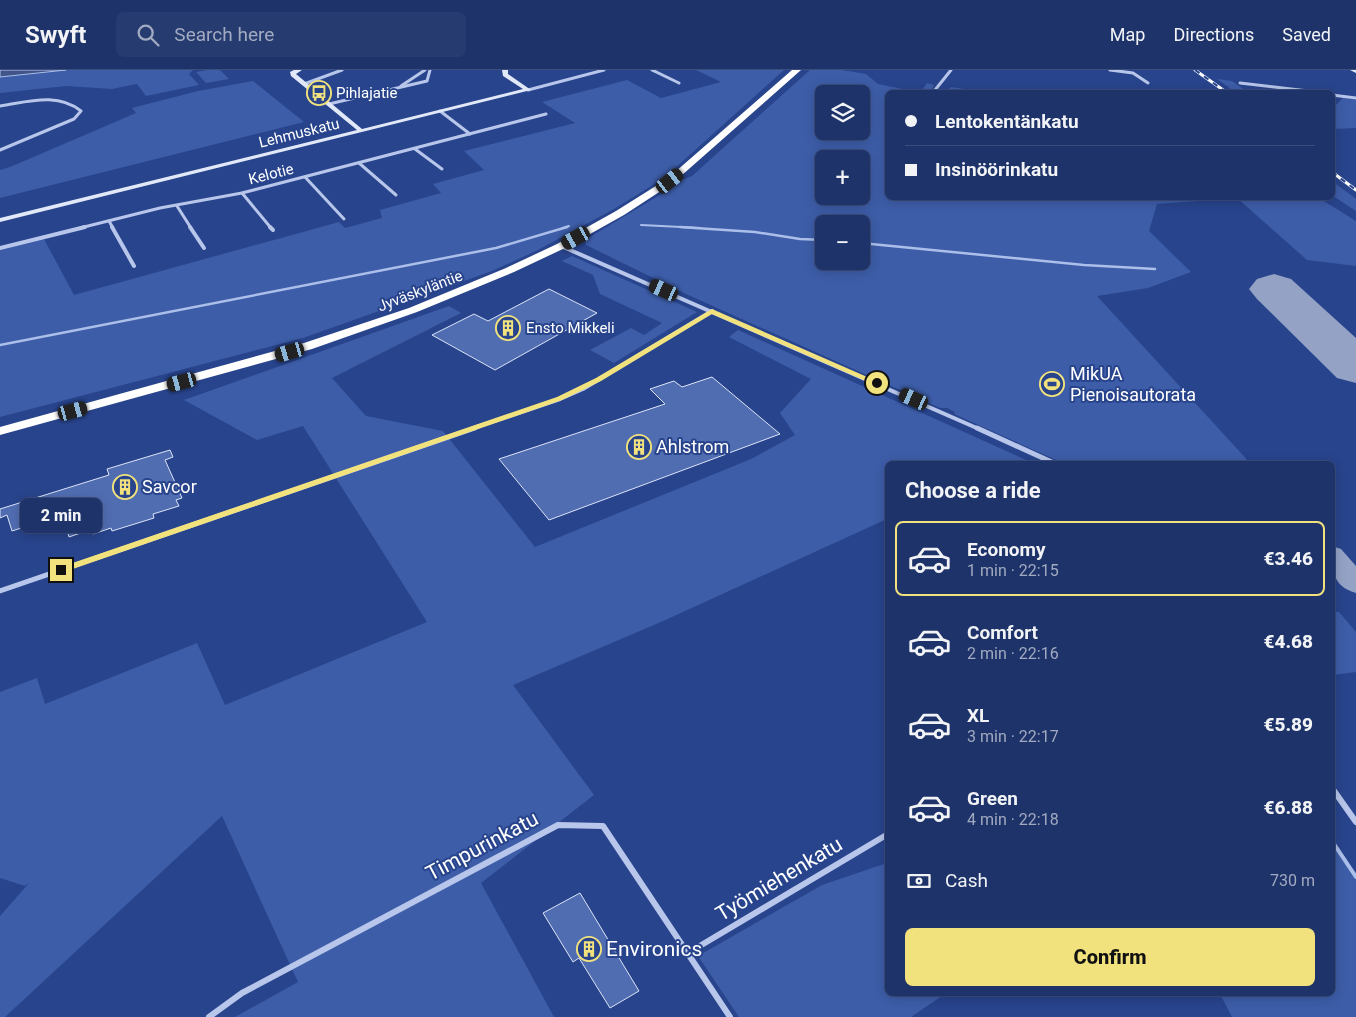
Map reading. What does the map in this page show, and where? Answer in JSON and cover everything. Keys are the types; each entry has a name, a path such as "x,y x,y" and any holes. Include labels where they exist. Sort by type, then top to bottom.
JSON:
{"highway":[{"name":"Jyväskyläntie","path":"0,431 236,367 371,326 466,289 561,246 620,213 670,181 796,70"}],"street":[{"path":"299,70 293,72 293,76 361,131"},
{"path":"304,84 342,70"},
{"path":"399,88 425,70"},
{"path":"329,104 427,81 430,70"},
{"path":"504,70 505,74 528,90"},
{"name":"Lehmuskatu","path":"0,220 604,70"},
{"path":"652,70 679,83"},
{"path":"935,90 952,70"},
{"path":"1110,70 1133,73 1148,84"},
{"path":"1240,83 1300,90"},
{"path":"1335,95 1356,98"},
{"path":"0,106 58,99 75,104 82,111 74,119 0,150"},
{"path":"440,111 470,134"},
{"name":"Kelotie","path":"0,248 160,208 242,193 546,114"},
{"path":"415,148 442,169"},
{"path":"360,163 396,195"},
{"path":"305,177 344,219"},
{"path":"242,193 273,230"},
{"path":"177,206 204,248"},
{"path":"108,221 134,266"},
{"path":"561,246 1049,461"},
{"path":"0,591 560,399 591,384 712,311"},
{"path":"1335,792 1356,822"},
{"name":"Timpurinkatu","path":"210,1017 242,993 558,825 603,826 730,1017"},
{"name":"Työmiehenkatu","path":"688,953 885,836"}],"shaded area":[{"path":"0,70 66,70 0,77"},
{"path":"66,70 193,70 189,74 199,85 146,96 137,84 112,89 66,86 0,93 0,77"},
{"path":"220,70 229,79 206,83 196,72"},
{"path":"696,70 784,70 664,178 614,209 536,251 492,271 303,338 0,417 0,250 44,239 74,295 339,222 345,228 382,218 380,210 441,193 433,184 484,170 464,151 575,123 542,102 627,80 661,98 721,82"},
{"path":"810,70 842,70 866,74 878,84 903,89 923,89 927,83 934,85 932,90 885,90 885,200 1210,200 1157,204 1149,231 1191,272 1148,288 1097,296 1248,461 1058,461 954,414 955,412 947,408 940,408 686,294 586,245 585,240 668,190 679,181 692,176"},
{"path":"1217,79 1232,81 1245,90 1232,90"},
{"path":"253,81 304,122 0,198 0,170 136,113 132,108 198,91"},
{"path":"951,87 971,90 949,90"},
{"path":"1343,98 1356,100 1356,128 1335,129 1335,106"},
{"path":"1335,183 1356,199 1356,211 1335,197"},
{"path":"1239,200 1322,200 1356,221 1356,266 1307,260"},
{"path":"572,256 697,312 614,363 590,350 631,328 644,335 662,323 600,294 593,275 562,261"},
{"path":"449,306 461,313 332,378 366,416 443,431 535,547 751,459 795,435 780,413 811,379 729,337 738,330 1028,461 885,461 885,520 661,622 513,685 594,795 481,883 554,1017 235,1017 298,982 222,816 5,1017 0,1017 0,916 30,882 25,886 0,878 0,692 37,678 45,704 197,643 225,705 427,622 303,426 257,440 184,400"},
{"path":"1335,612 1339,612 1356,632 1356,672 1335,675"},
{"path":"1335,842 1356,873 1356,1017 1232,1017 1221,996 1335,996"},
{"path":"885,864 885,996 942,996 911,1017 739,1017 698,956 822,885"}],"building":[{"name":"Ensto Mikkeli","path":"549,289 597,313 495,370 432,335 474,314 488,321"},
{"name":"Ahlstrom","path":"712,377 780,434 549,520 499,459 665,404 650,389 674,381 682,387"},
{"name":"Savcor","path":"170,450 173,457 165,460 182,498 176,500 179,506 153,514 154,518 112,531 111,528 93,534 92,529 69,537 62,515 12,531 7,515 0,518 0,509 109,475 107,469"},
{"name":"Environics","path":"580,893 639,991 610,1008 579,958 573,962 543,913"}],"waterway":[{"path":"641,225 701,228"},
{"path":"563,228 569,226"},
{"path":"0,345 496,248 567,227"},
{"path":"680,227 755,232 815,240"},
{"path":"870,244 1084,265 1155,269"},
{"path":"1335,846 1356,877"}],"taxiway":[{"path":"1335,559 1356,584"}],"runway":[{"path":"1274,289 1356,367"}],"railway":[{"path":"1195,70 1223,90"},
{"path":"1335,174 1356,190"}],"place":[{"name":"Pihlajatie","path":"319,93"},
{"name":"Ensto Mikkeli","path":"508,328"},
{"name":"MikUA Pienoisautorata","path":"1052,384"},
{"name":"Ahlstrom","path":"639,447"},
{"name":"Savcor","path":"125,487"},
{"name":"Environics","path":"589,949"}],"route":[{"path":"61,570 560,399 599,380 712,311 877,383"}]}
